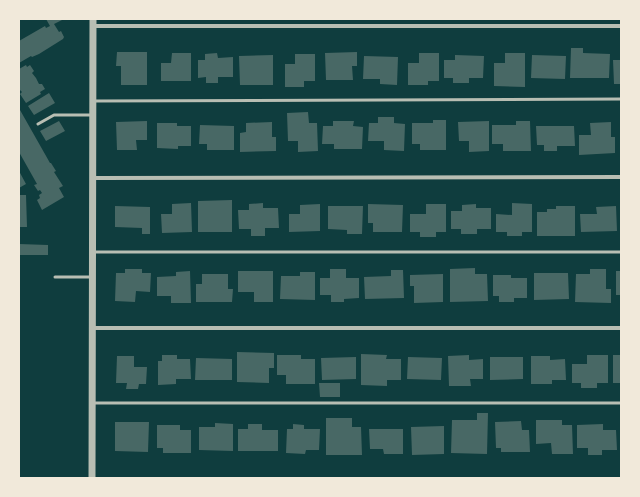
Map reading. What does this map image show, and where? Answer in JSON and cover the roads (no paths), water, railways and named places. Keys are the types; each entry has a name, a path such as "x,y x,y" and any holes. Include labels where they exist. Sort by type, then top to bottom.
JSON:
{"street":[{"path":"92,478 93,22 621,26"},
{"path":"93,178 621,177"},
{"path":"92,328 621,328"}],"lane":[{"path":"93,101 621,99"},
{"path":"38,124 54,115 93,115"},
{"path":"92,252 621,252"},
{"path":"56,277 92,277"},
{"path":"92,403 621,403"}]}
